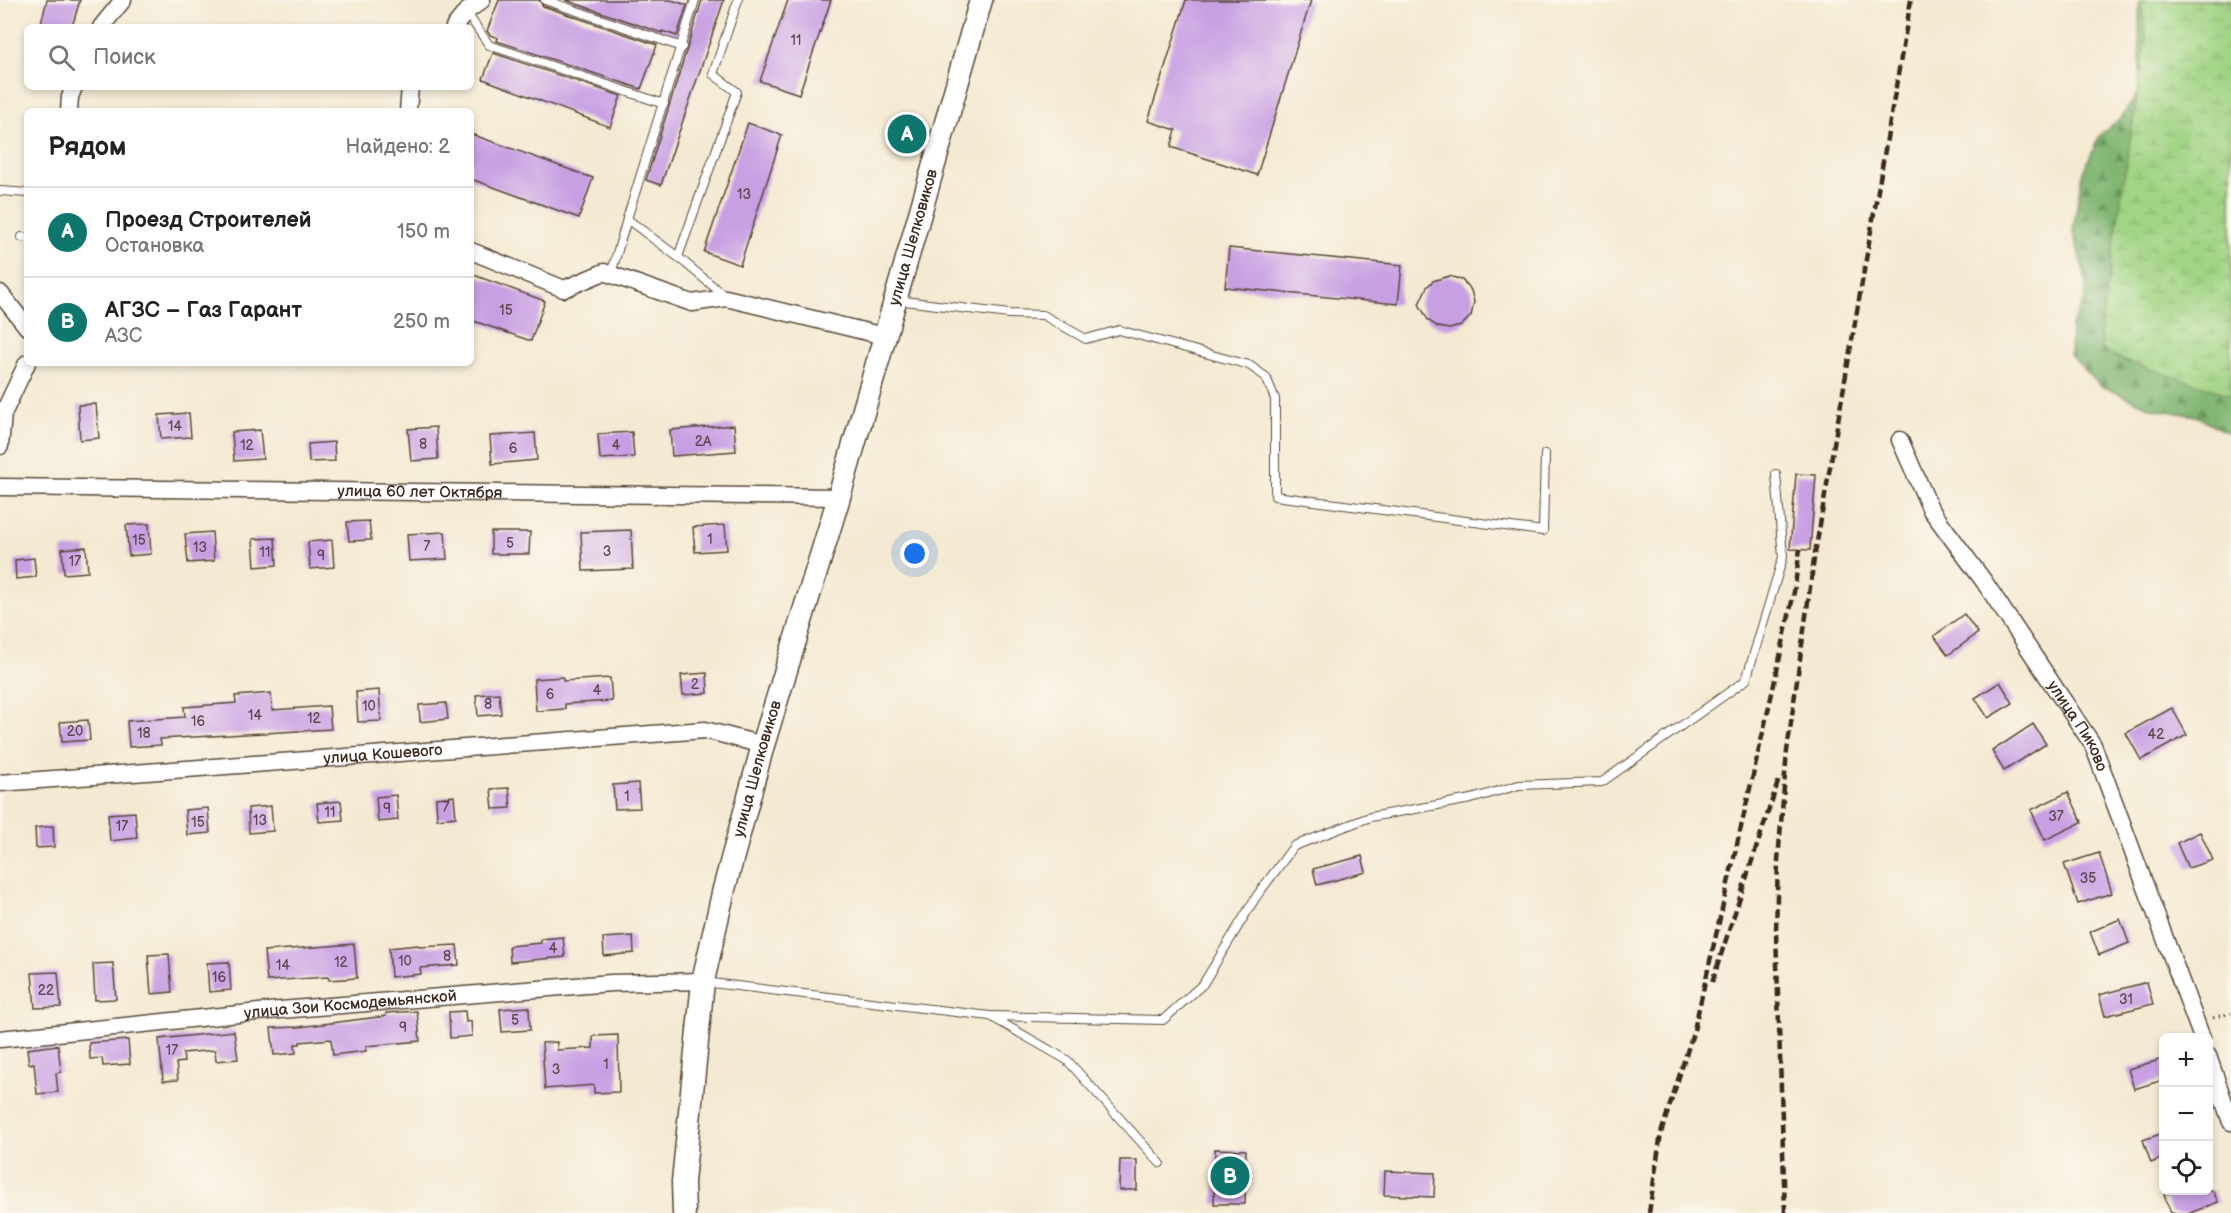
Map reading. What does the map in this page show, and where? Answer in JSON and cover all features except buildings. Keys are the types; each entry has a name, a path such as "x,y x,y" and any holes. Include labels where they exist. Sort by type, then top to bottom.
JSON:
{"street":[{"path":"103,24 123,0"},
{"path":"456,24 465,12 482,0"},
{"name":"улица Шелковиков","path":"684,1213 683,1182 703,981 724,889 763,745 838,497 981,0"},
{"path":"69,108 73,90"},
{"path":"408,108 410,90"},
{"path":"474,252 564,289 604,272 692,303 726,298 884,336"},
{"path":"0,293 24,323"},
{"path":"0,446 3,414 26,366"},
{"name":"улица Пиково","path":"1900,440 1931,510 1983,580 2093,745 2200,1033"},
{"name":"улица 60 лет Октября","path":"0,487 838,497"},
{"name":"улица Кошевого","path":"0,783 705,730 763,745"},
{"name":"улица Зои Космодемьянской","path":"0,1039 279,1010 611,983 703,981"},
{"path":"2213,1070 2231,1122"}],"lane":[{"path":"545,0 682,47"},
{"path":"611,274 695,0"},
{"path":"678,256 737,92 713,74 738,0"},
{"path":"465,12 474,24"},
{"path":"474,24 489,45 664,104"},
{"path":"0,191 24,193"},
{"path":"627,219 678,256 726,298"},
{"path":"894,299 1009,314 1043,315 1086,339 1119,330 1249,366 1266,377 1275,399 1275,496 1543,531 1545,454"},
{"path":"703,981 990,1016 1163,1020 1203,984 1256,897 1294,846 1370,817 1471,799 1519,785 1602,782 1746,680 1783,557 1776,474"},
{"path":"990,1016 1067,1060 1160,1163"}],"green space":[{"path":"2139,0 2231,0 2231,434 2196,416 2151,408 2100,385 2070,355 2071,326 2085,300 2087,284 2073,231 2082,174 2100,135 2121,118 2140,90"},
{"path":"2141,0 2231,0 2231,395 2127,362 2103,350 2100,333 2146,38"}],"railway":[{"path":"1785,1213 1776,932 1778,860 1787,751 1814,559 1911,0"},
{"path":"1649,1213 1661,1133 1694,1030 1773,689 1794,592 1800,549"},
{"path":"1712,982 1779,779"}],"place":[{"name":"Проезд Строителей","path":"907,134"},
{"name":"АГЗС – Газ Гарант","path":"1230,1176"}]}
